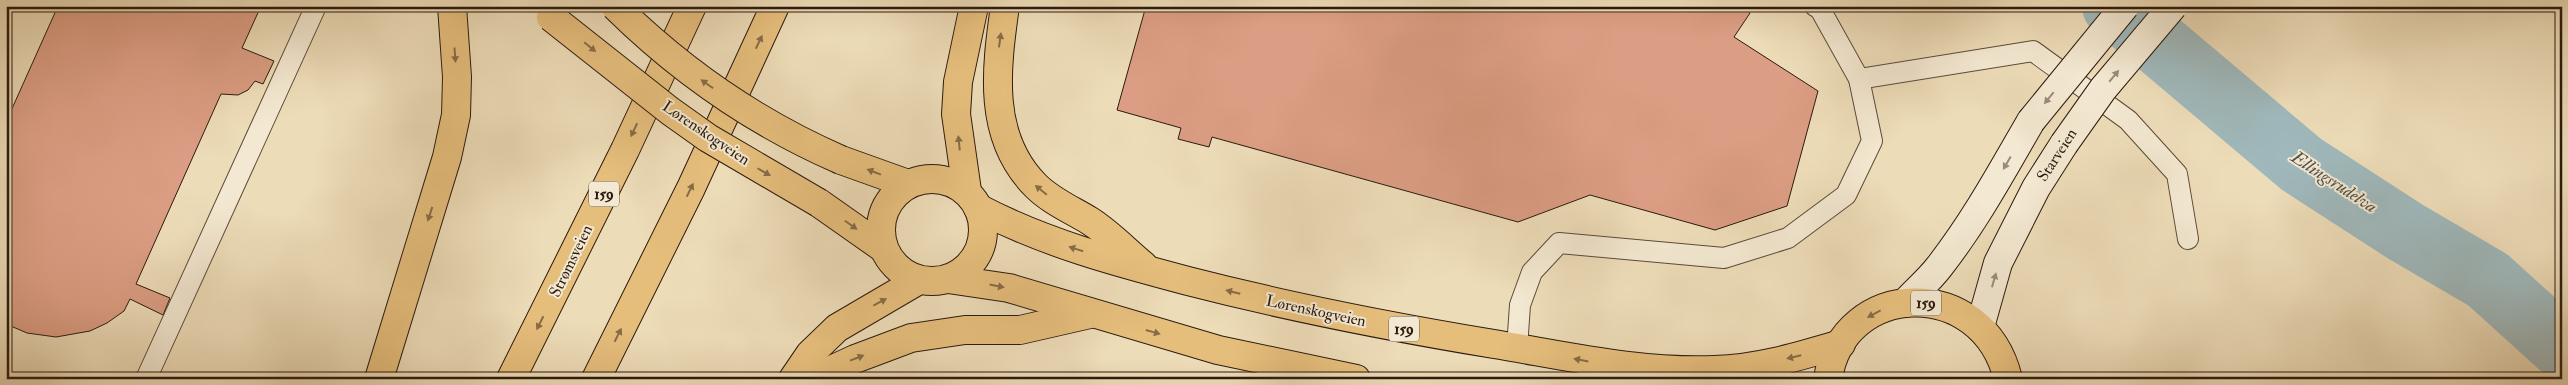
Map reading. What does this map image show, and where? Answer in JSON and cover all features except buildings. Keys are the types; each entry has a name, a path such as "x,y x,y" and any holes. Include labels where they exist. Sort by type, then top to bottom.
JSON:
{"highway":[{"path":"379,379 433,205 456,115 457,77 452,6"},
{"path":"615,6 652,42 729,100 797,141 841,160 908,184"},
{"name":"Strømsveien","path":"511,379 617,167 692,6"},
{"path":"596,379 691,188 775,6"},
{"path":"883,248 897,268 919,280 929,281 948,278 962,272 972,262 979,250 983,236 983,222 972,199 956,114 958,82 974,6"},
{"path":"1005,6 998,52 996,93 1002,130 1017,162 1036,187 1061,205 1092,222 1150,271"},
{"name":"Lørenskogveien","path":"544,12 678,117 716,142 819,203 883,248"},
{"name":"159","path":"883,248 880,229 883,211 893,195 908,184 922,178 938,178 953,182 972,199"},
{"name":"Lørenskogveien","path":"972,199 1004,221 1059,244 1150,271 1328,315 1610,365 1716,370 1796,357 1841,344"},
{"path":"948,278 1009,288 1091,314 1218,350 1356,379"},
{"path":"793,379 810,354 837,328 919,280"},
{"name":"159","path":"1828,379 1830,369 1841,344 1853,329 1868,316 1904,303 1925,302 1945,306 1964,314 1980,327 2005,369"},
{"path":"812,379 855,359 911,338 965,330 1020,330 1091,314"},
{"path":"2005,369 2026,379"}],"street":[{"path":"1904,303 1938,268 1961,237 1982,206 2031,120 2124,6"},
{"name":"Starveien","path":"1980,327 1998,263 2036,188 2103,89 2173,6"}],"lane":[{"path":"146,379 316,6"},
{"path":"1517,348 1520,305 1532,272 1559,243 1724,258 1788,238 1846,195 1872,141 1859,79 1820,9 1816,6"},
{"path":"1859,79 2033,51 2128,120 2177,174 2188,239"}],"waterway":[{"name":"Ellingsrudelva","path":"2114,6 2301,164 2406,232 2488,280 2562,347"}]}
